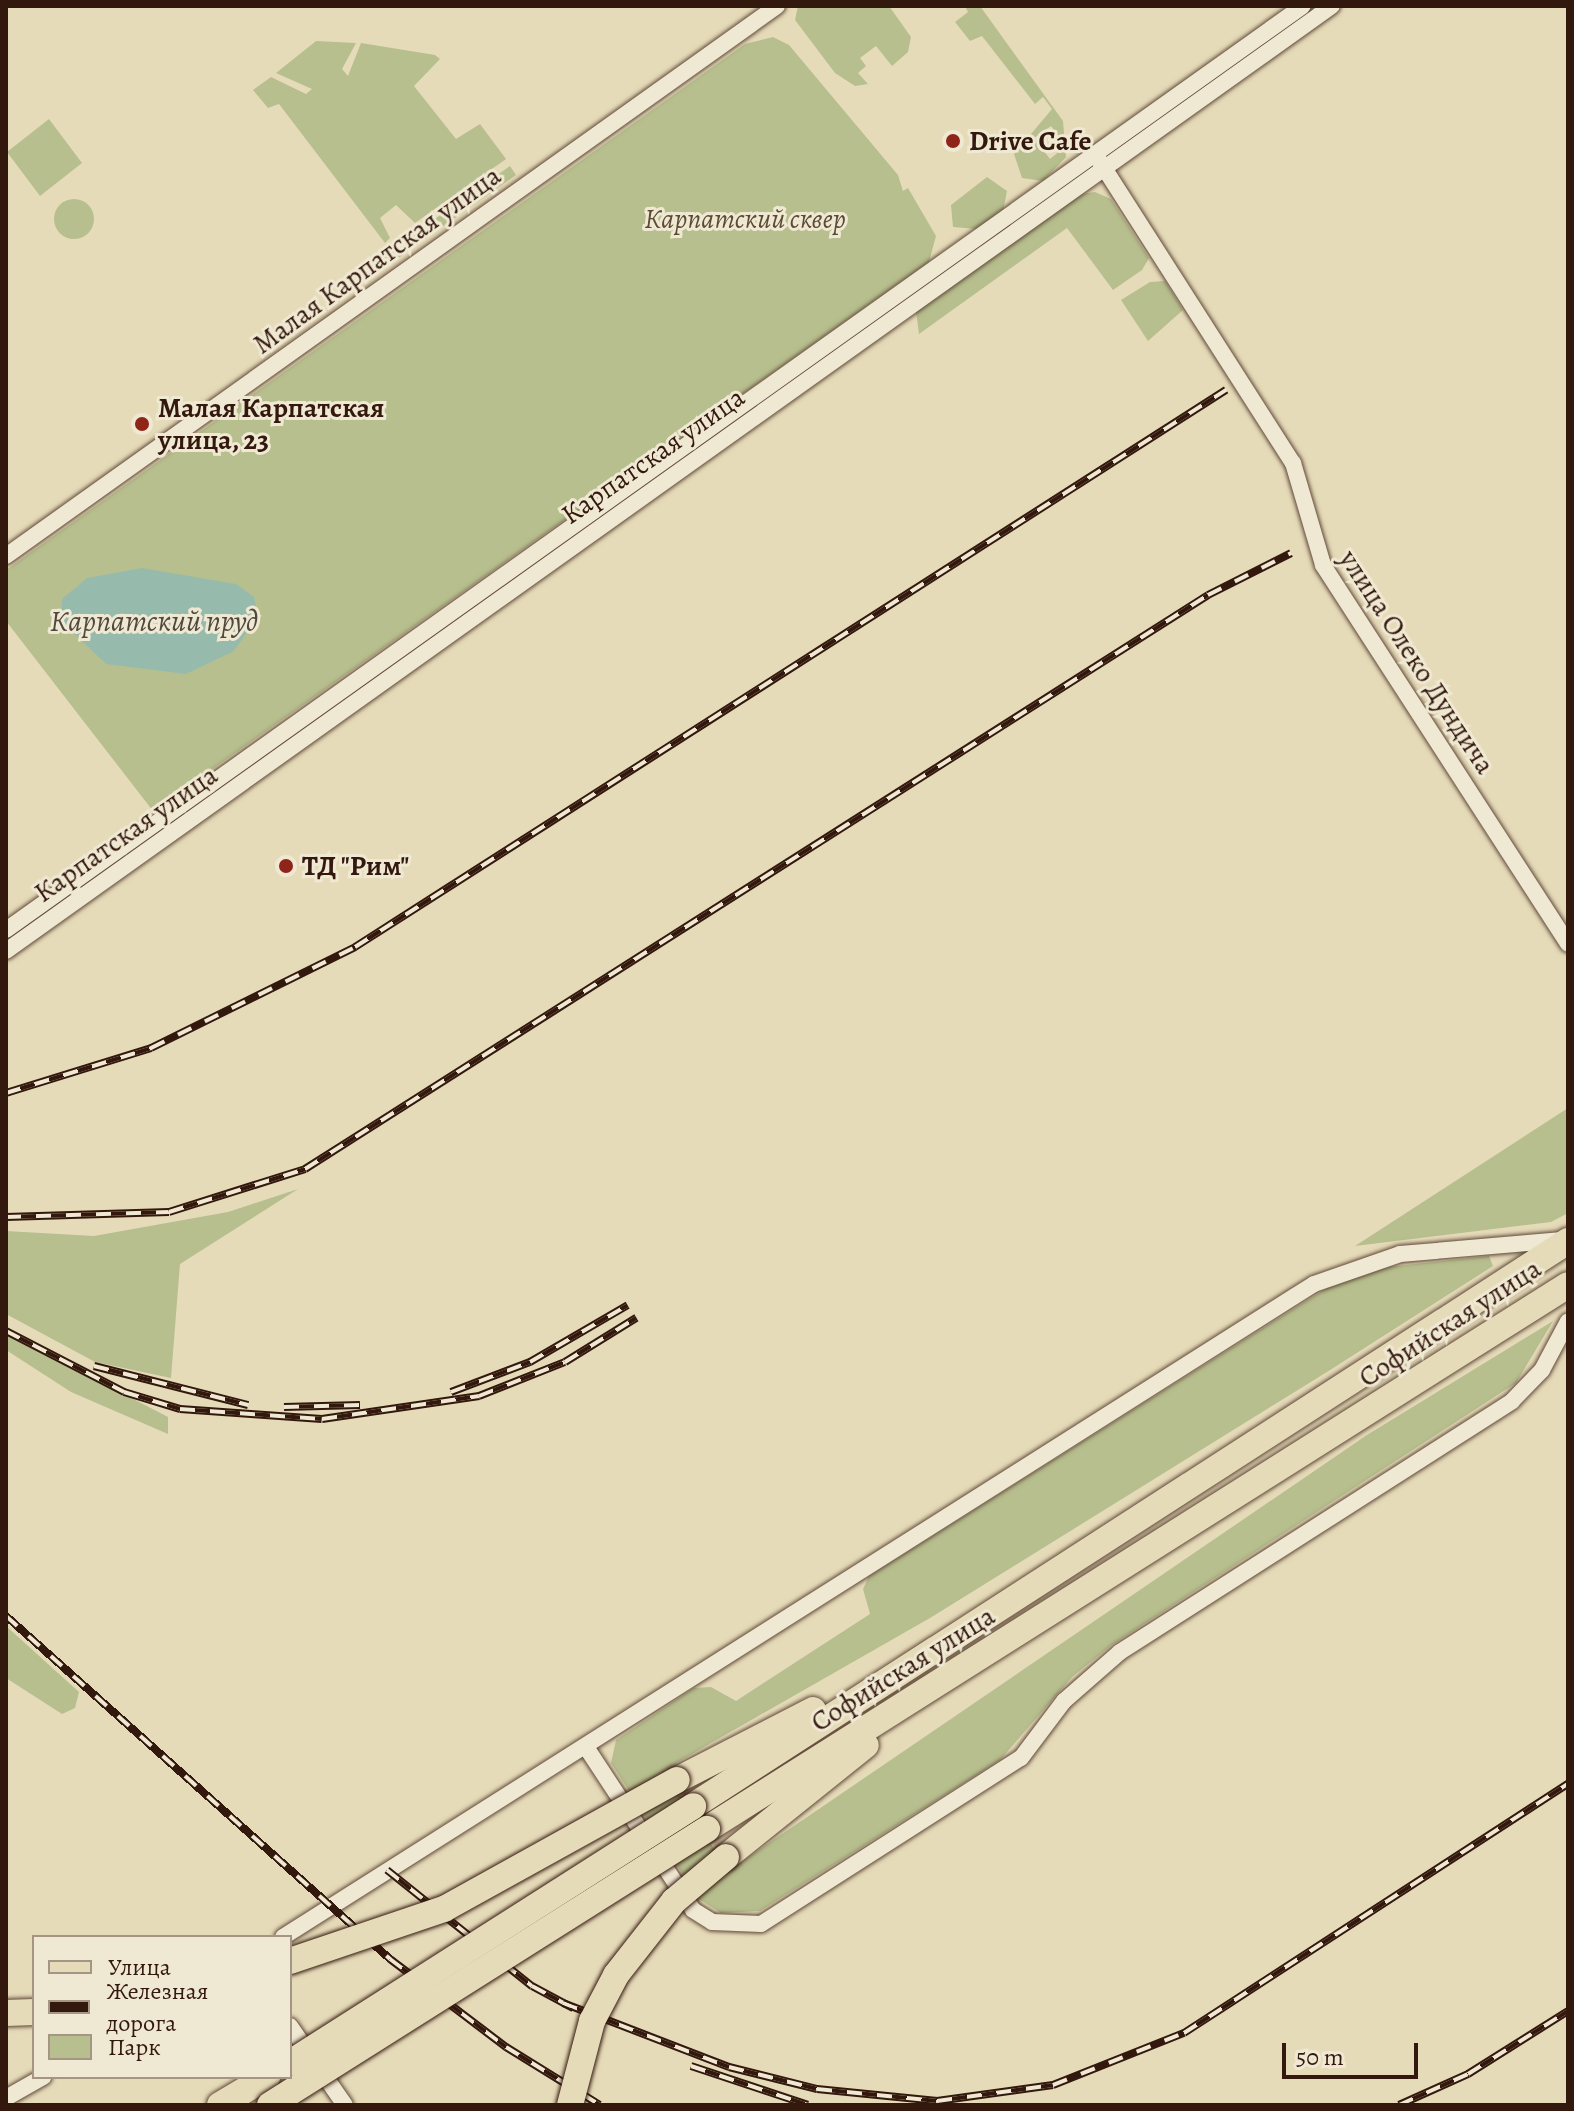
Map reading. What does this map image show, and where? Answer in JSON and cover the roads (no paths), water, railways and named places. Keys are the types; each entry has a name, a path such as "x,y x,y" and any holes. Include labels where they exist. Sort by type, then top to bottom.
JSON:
{"main road":[{"name":"Софийская улица","path":"292,2062 693,1806 882,1678 1568,1240"},
{"name":"Софийская улица","path":"270,2105 900,1711 1568,1285"},
{"path":"292,1960 444,1909 677,1780 882,1678"},
{"path":"570,2105 592,2021 616,1975 674,1901 851,1760 900,1711"},
{"path":"6,2013 32,2012"},
{"path":"220,2105 264,2079"}],"street":[{"name":"Малая Карпатская улица","path":"6,556 777,6"},
{"name":"Карпатская улица","path":"6,951 1100,161 1303,6"},
{"name":"Карпатская улица","path":"6,930 1100,161 1332,6"},
{"name":"улица Олеко Дундича","path":"1100,161 1293,463 1323,565 1568,944"},
{"path":"286,1935 1314,1284 1400,1254 1568,1240"},
{"path":"586,1747 693,1910 712,1922 761,1924 1021,1758 1064,1701 1120,1652 1512,1401 1542,1370 1568,1321"},
{"path":"292,2029 345,2105"},
{"path":"6,2098 39,2079"}],"water":[{"name":"Карпатский пруд","path":"142,568 236,584 254,597 258,616 234,651 186,674 106,664 61,621 62,599 87,578"}],"railway":[{"path":"6,1093 151,1048 355,947 1226,390"},
{"path":"6,1217 169,1212 305,1169 1208,595 1291,553"},
{"path":"451,1392 530,1362 628,1305"},
{"path":"6,1331 124,1392 180,1409 322,1419 479,1396 565,1362 636,1318"},
{"path":"94,1366 248,1405"},
{"path":"284,1407 360,1405"},
{"path":"6,1616 390,1959 506,2047 600,2105"},
{"path":"563,2003 729,2067 817,2089 937,2101 1053,2085 1184,2033 1568,1784"},
{"path":"387,1870 532,1986 573,2008"},
{"path":"1399,2105 1468,2074 1568,2011"},
{"path":"691,2066 808,2105"}],"place":[{"name":"Drive Cafe","path":"953,141"},
{"name":"Малая Карпатская улица, 23","path":"142,424"},
{"name":"ТД \"Рим\"","path":"286,866"}],"park label":[{"name":"Карпатский сквер","path":"745,219"}]}
